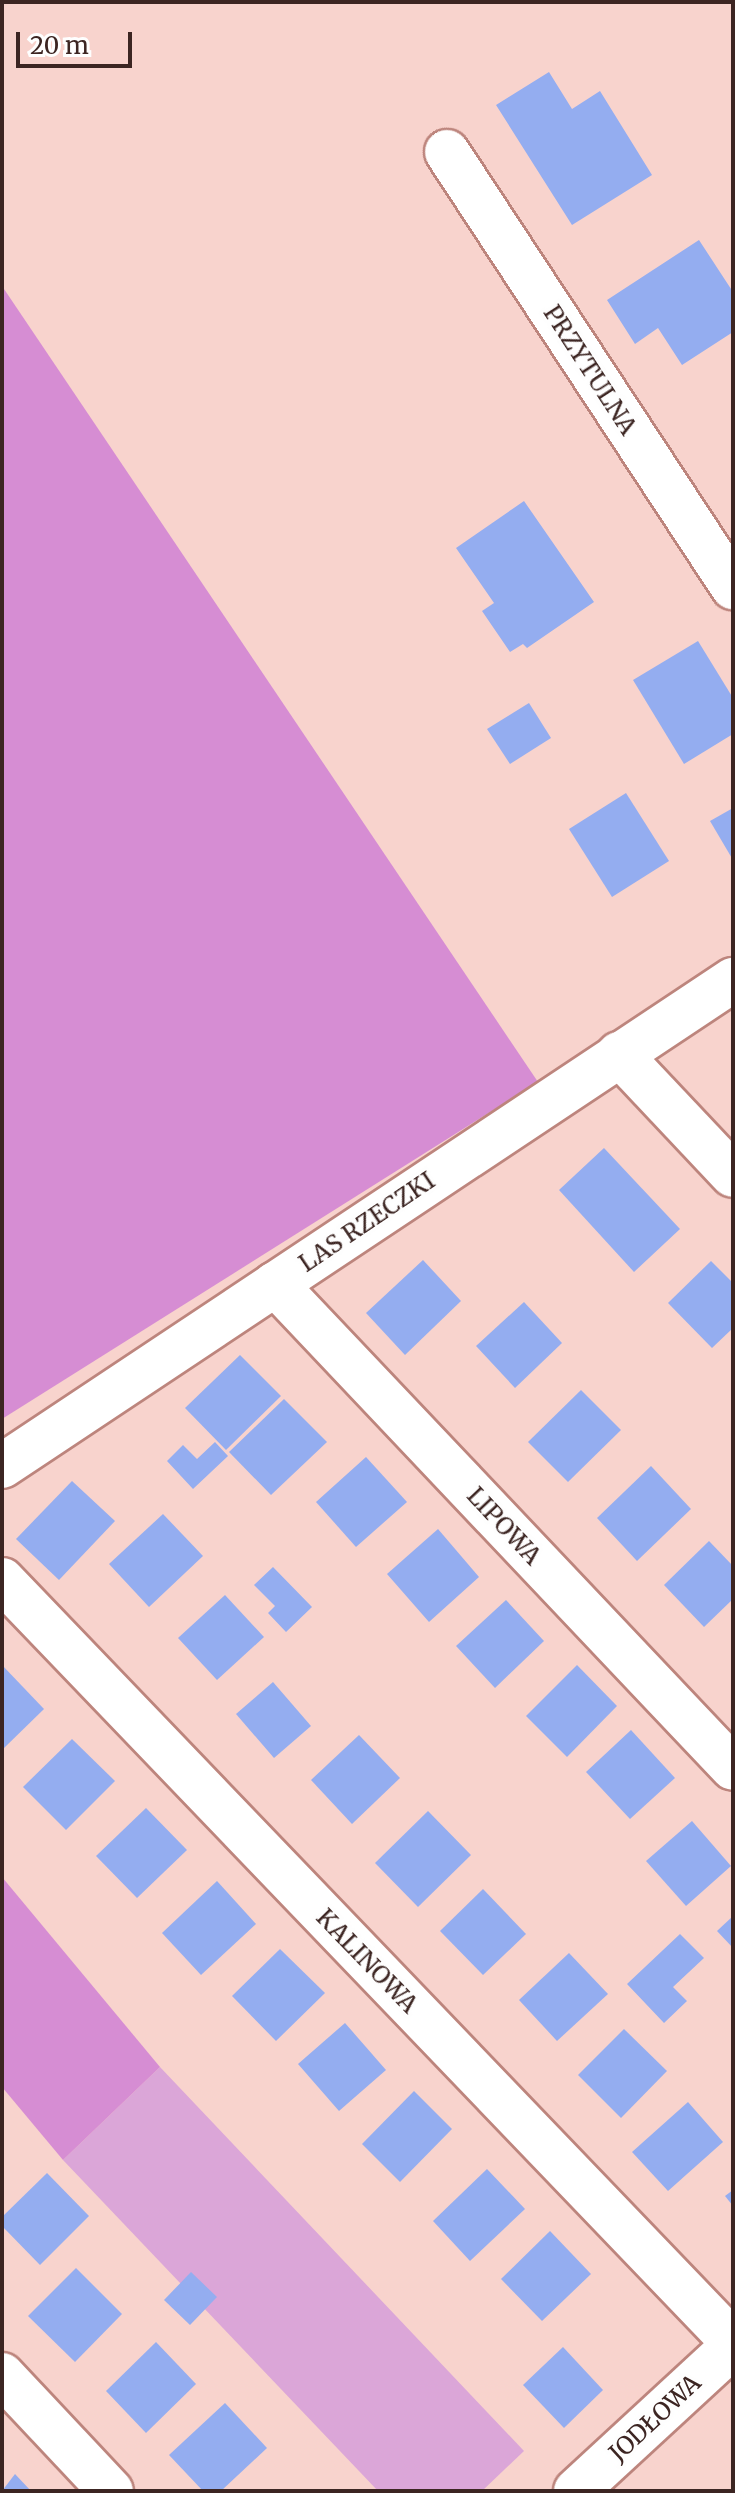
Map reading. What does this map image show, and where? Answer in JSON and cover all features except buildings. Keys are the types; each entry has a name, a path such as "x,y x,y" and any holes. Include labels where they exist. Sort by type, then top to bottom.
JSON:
{"street":[{"name":"PRZYTULNA","path":"447,152 733,587"},
{"name":"LAS RZECZKI","path":"2,1466 733,980"},
{"path":"619,1054 733,1175"},
{"name":"LIPOWA","path":"275,1284 733,1768"},
{"name":"KALINOWA","path":"2,1580 733,2344"},
{"name":"JODŁOWA","path":"576,2491 733,2344"},
{"path":"2,2375 111,2491"}],"shaded area":[{"path":"2,286 538,1082 2,1419"},
{"path":"2,1877 160,2067 63,2160 2,2087"},
{"path":"160,2067 524,2451 482,2491 378,2491 63,2160"}]}
